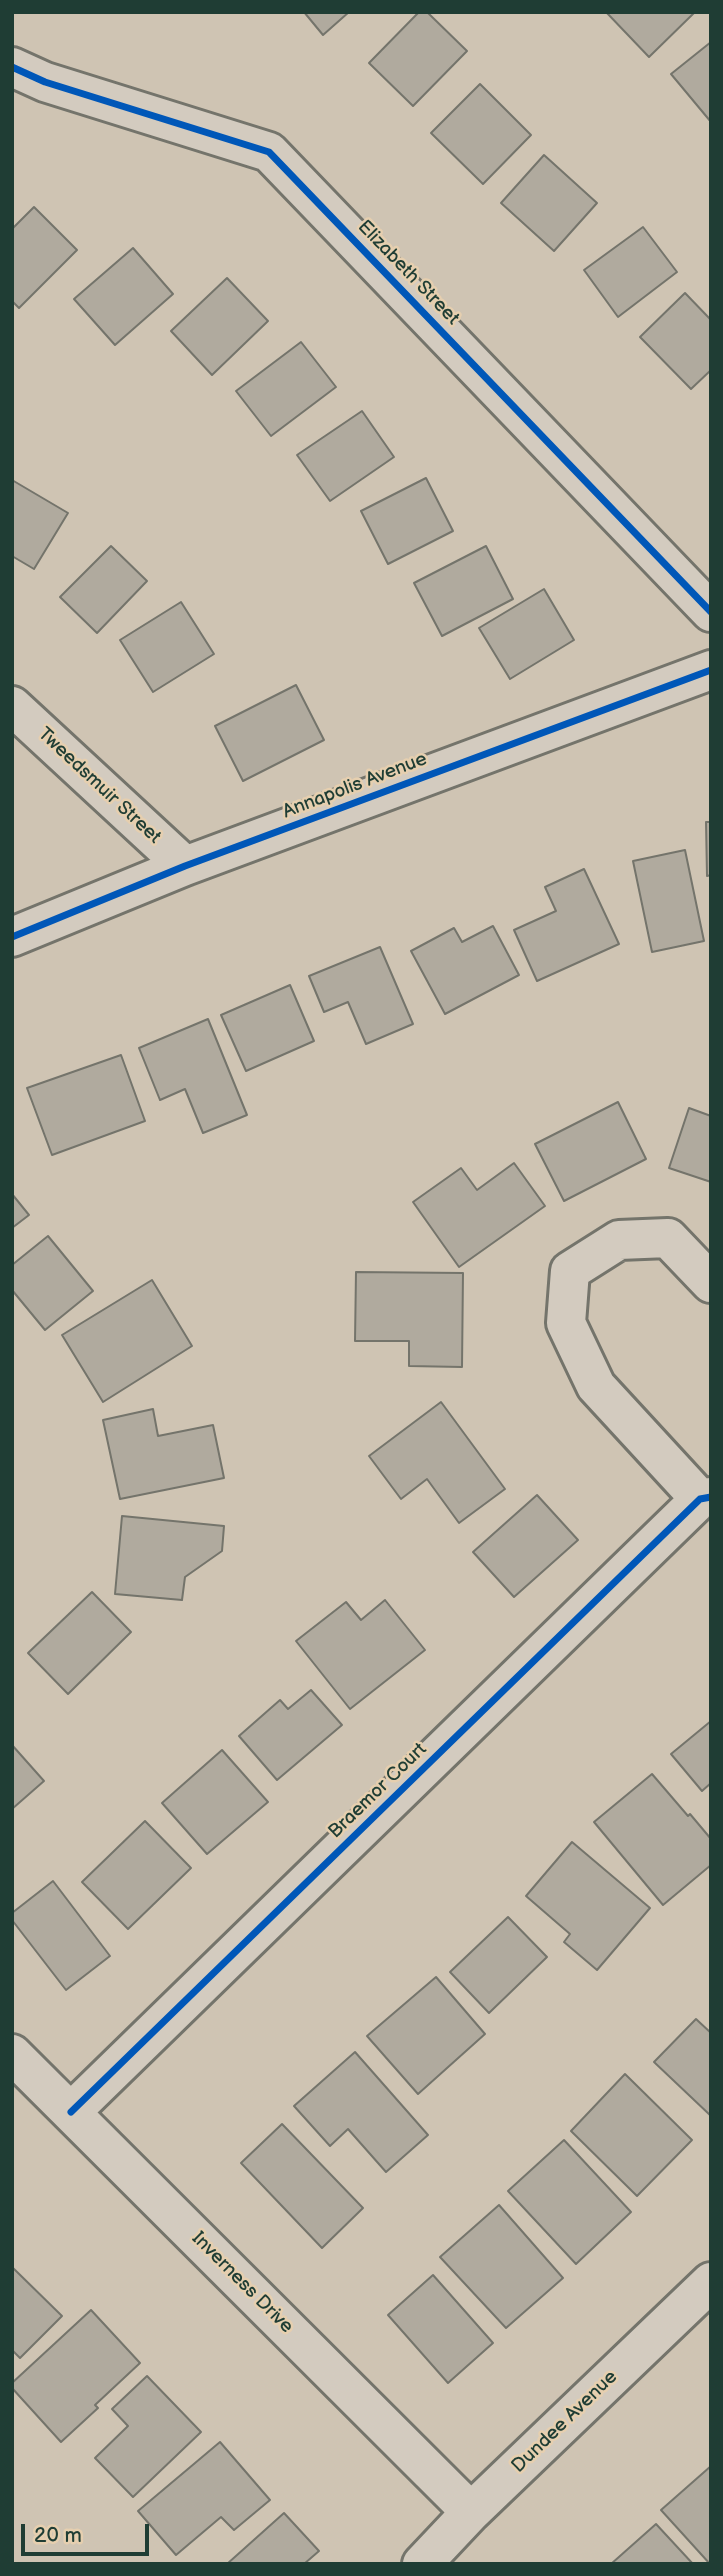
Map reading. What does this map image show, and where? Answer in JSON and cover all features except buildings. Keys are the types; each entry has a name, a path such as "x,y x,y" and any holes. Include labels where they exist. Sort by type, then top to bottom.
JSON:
{"street":[{"name":"Elizabeth Street","path":"12,67 45,82 270,152 711,612"},
{"name":"Annapolis Avenue","path":"12,937 185,866 711,670"},
{"name":"Tweedsmuir Street","path":"12,706 185,866"},
{"name":"Braemor Court","path":"71,2112 706,1498 597,1386 566,1323 570,1271 619,1241 668,1238 711,1283"},
{"name":"Inverness Drive","path":"12,2054 471,2512"},
{"name":"Dundee Avenue","path":"422,2564 471,2512 711,2282"}],"cycle path":[{"path":"12,67 45,82 269,152 711,612"},
{"path":"12,937 185,866 711,670"},
{"path":"71,2112 700,1499 711,1497"}]}
